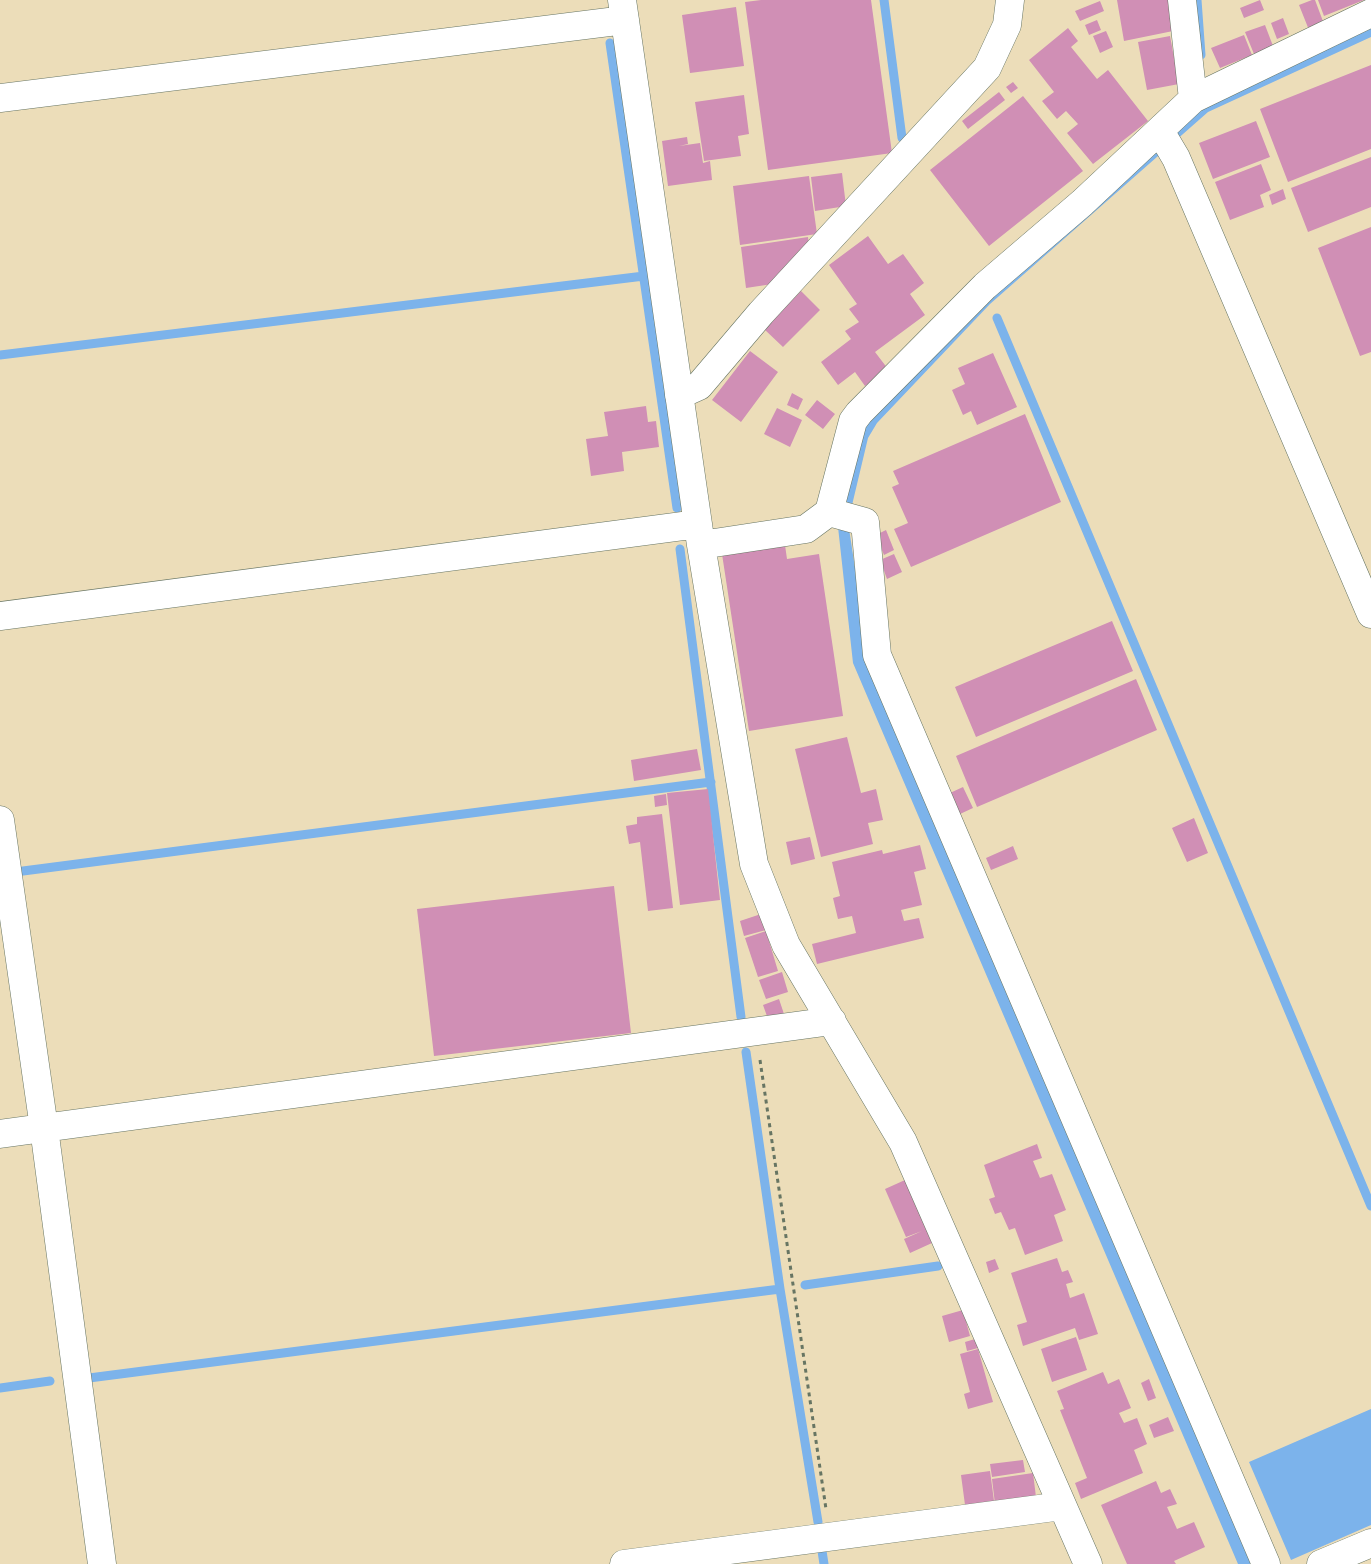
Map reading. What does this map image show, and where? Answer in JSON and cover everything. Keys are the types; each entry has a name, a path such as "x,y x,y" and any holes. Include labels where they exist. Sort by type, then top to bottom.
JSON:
{"street":[{"path":"679,395 699,386 761,313 987,68 1007,25 1010,0"},
{"path":"1182,0 1193,100"},
{"path":"0,98 623,10 699,535 754,864 786,945 903,1142 1088,1564"},
{"path":"841,515 853,421 985,286 1082,202 1166,142 1193,100 1371,13"},
{"path":"1166,142 1371,614"},
{"path":"0,616 699,535 806,529 841,515 865,522 877,655 1266,1564"},
{"path":"0,820 44,1128 102,1564"},
{"path":"0,1134 832,1021"},
{"path":"624,1564 1062,1506"},
{"path":"1321,1564 1371,1543"}],"path":[{"path":"756,1032 830,1536"}],"water":[{"path":"1371,22 1371,37 1208,112 990,304 877,423 868,438 848,522 869,660 1254,1564 1238,1564 853,663 838,527 861,426 989,291 1207,102"},
{"path":"1371,1409 1371,1525 1291,1560 1249,1462"}],"building":[{"path":"761,0 871,0 892,153 768,170 745,2"},
{"path":"1117,0 1173,0 1178,30 1124,41"},
{"path":"1260,0 1264,10 1244,18 1240,8"},
{"path":"1315,0 1324,24 1309,30 1299,5"},
{"path":"1318,0 1364,0 1324,16"},
{"path":"1100,1 1104,11 1080,21 1075,11"},
{"path":"736,7 744,66 690,73 682,15"},
{"path":"1283,18 1289,34 1277,39 1271,23"},
{"path":"1097,20 1101,30 1089,35 1085,25"},
{"path":"1265,25 1273,46 1254,54 1245,32"},
{"path":"1068,28 1078,41 1071,47 1097,79 1108,70 1148,121 1093,164 1067,133 1078,124 1066,111 1057,119 1042,101 1054,92 1029,60"},
{"path":"1106,31 1113,47 1100,53 1093,36"},
{"path":"1244,35 1252,55 1220,68 1211,48"},
{"path":"1170,36 1179,84 1147,90 1138,42"},
{"path":"1371,65 1371,149 1288,182 1260,109"},
{"path":"1013,82 1018,88 1011,93 1006,87"},
{"path":"999,92 1005,100 968,129 962,121"},
{"path":"744,95 749,134 738,136 741,156 704,161 695,102"},
{"path":"1023,96 1083,171 989,246 930,170"},
{"path":"1256,121 1270,157 1213,179 1199,143"},
{"path":"687,137 688,144 679,146 700,143 703,163 710,161 712,180 668,186 662,141"},
{"path":"1371,157 1371,207 1308,232 1291,188"},
{"path":"1261,164 1271,190 1260,195 1264,207 1230,220 1215,182"},
{"path":"842,173 846,206 815,211 811,177"},
{"path":"809,176 817,234 740,245 733,186"},
{"path":"1283,189 1286,199 1272,205 1269,195"},
{"path":"1371,227 1371,352 1360,356 1318,248"},
{"path":"868,236 888,264 903,254 924,283 910,294 925,315 875,352 888,369 865,386 855,372 838,385 821,362 851,339 845,331 859,322 849,309 857,304 829,265"},
{"path":"808,237 809,246 779,283 746,288 741,247"},
{"path":"801,291 820,310 783,347 764,329"},
{"path":"750,351 778,372 741,422 712,400"},
{"path":"993,353 1017,407 977,425 971,411 963,415 952,390 965,384 958,368"},
{"path":"792,393 803,399 798,410 787,405"},
{"path":"817,400 835,414 823,429 805,415"},
{"path":"646,406 648,422 656,421 659,447 622,452 624,471 591,476 586,439 608,436 604,412"},
{"path":"777,408 802,420 790,447 764,434"},
{"path":"1025,414 1061,502 911,567 894,529 908,523 892,487 899,484 893,471"},
{"path":"886,530 894,550 884,555 876,535"},
{"path":"785,545 787,559 819,554 843,716 749,731 722,554"},
{"path":"894,554 902,572 887,579 880,560"},
{"path":"1112,621 1133,671 976,737 955,687"},
{"path":"1136,679 1157,730 977,807 956,756"},
{"path":"847,737 861,793 876,789 883,820 868,823 873,844 821,857 795,749"},
{"path":"697,749 701,770 634,781 631,760"},
{"path":"963,787 973,808 960,814 950,793"},
{"path":"708,789 720,900 680,905 667,793"},
{"path":"666,794 667,805 655,807 654,796"},
{"path":"662,814 673,908 648,911 640,842 629,844 626,826 637,824 637,817"},
{"path":"1194,818 1208,853 1187,862 1172,828"},
{"path":"810,837 815,859 791,865 786,842"},
{"path":"920,845 926,869 914,872 922,905 901,910 904,921 919,918 924,938 817,964 812,944 856,933 852,916 838,919 833,898 840,896 832,862 882,850 883,854"},
{"path":"1013,846 1018,859 991,870 986,858"},
{"path":"614,886 631,1033 434,1056 417,909"},
{"path":"761,914 766,930 744,936 740,921"},
{"path":"766,931 778,971 758,977 745,938"},
{"path":"782,972 788,992 766,999 759,980"},
{"path":"779,999 784,1014 768,1019 763,1005"},
{"path":"1037,1144 1042,1158 1033,1161 1040,1178 1052,1174 1066,1210 1054,1215 1063,1241 1025,1255 1015,1228 1009,1230 1001,1212 995,1214 989,1199 995,1197 984,1165"},
{"path":"905,1180 932,1243 910,1253 904,1239 922,1231 906,1237 885,1189"},
{"path":"1057,1258 1062,1272 1068,1270 1073,1282 1066,1284 1070,1298 1084,1293 1098,1334 1079,1340 1075,1328 1023,1346 1017,1325 1027,1322 1011,1273"},
{"path":"995,1259 999,1269 989,1273 986,1262"},
{"path":"963,1310 970,1336 949,1342 942,1316"},
{"path":"1076,1337 1087,1370 1052,1382 1041,1349"},
{"path":"975,1339 978,1348 967,1351 965,1342"},
{"path":"978,1349 993,1402 968,1409 964,1394 970,1392 960,1354"},
{"path":"1103,1372 1108,1384 1119,1379 1131,1408 1119,1413 1124,1423 1137,1418 1147,1444 1134,1450 1143,1473 1081,1499 1075,1483 1087,1478 1060,1410 1064,1409 1057,1391"},
{"path":"1149,1379 1156,1398 1148,1401 1141,1383"},
{"path":"1168,1417 1174,1431 1154,1438 1149,1425"},
{"path":"1023,1460 1025,1472 992,1477 990,1464"},
{"path":"990,1471 994,1501 965,1505 961,1475"},
{"path":"1033,1473 1036,1497 995,1504 992,1479"},
{"path":"1156,1481 1161,1493 1170,1489 1177,1504 1167,1507 1177,1529 1194,1522 1205,1547 1174,1561 1176,1564 1127,1564 1101,1505"}],"waterway":[{"path":"884,0 902,138"},
{"path":"1197,0 1201,55"},
{"path":"610,43 677,508"},
{"path":"0,355 644,276"},
{"path":"997,318 1371,1206"},
{"path":"680,549 741,1017"},
{"path":"23,871 711,782"},
{"path":"746,1052 780,1289 818,1522"},
{"path":"805,1285 938,1266"},
{"path":"89,1378 780,1289"},
{"path":"0,1388 50,1381"},
{"path":"822,1551 824,1564"}]}
